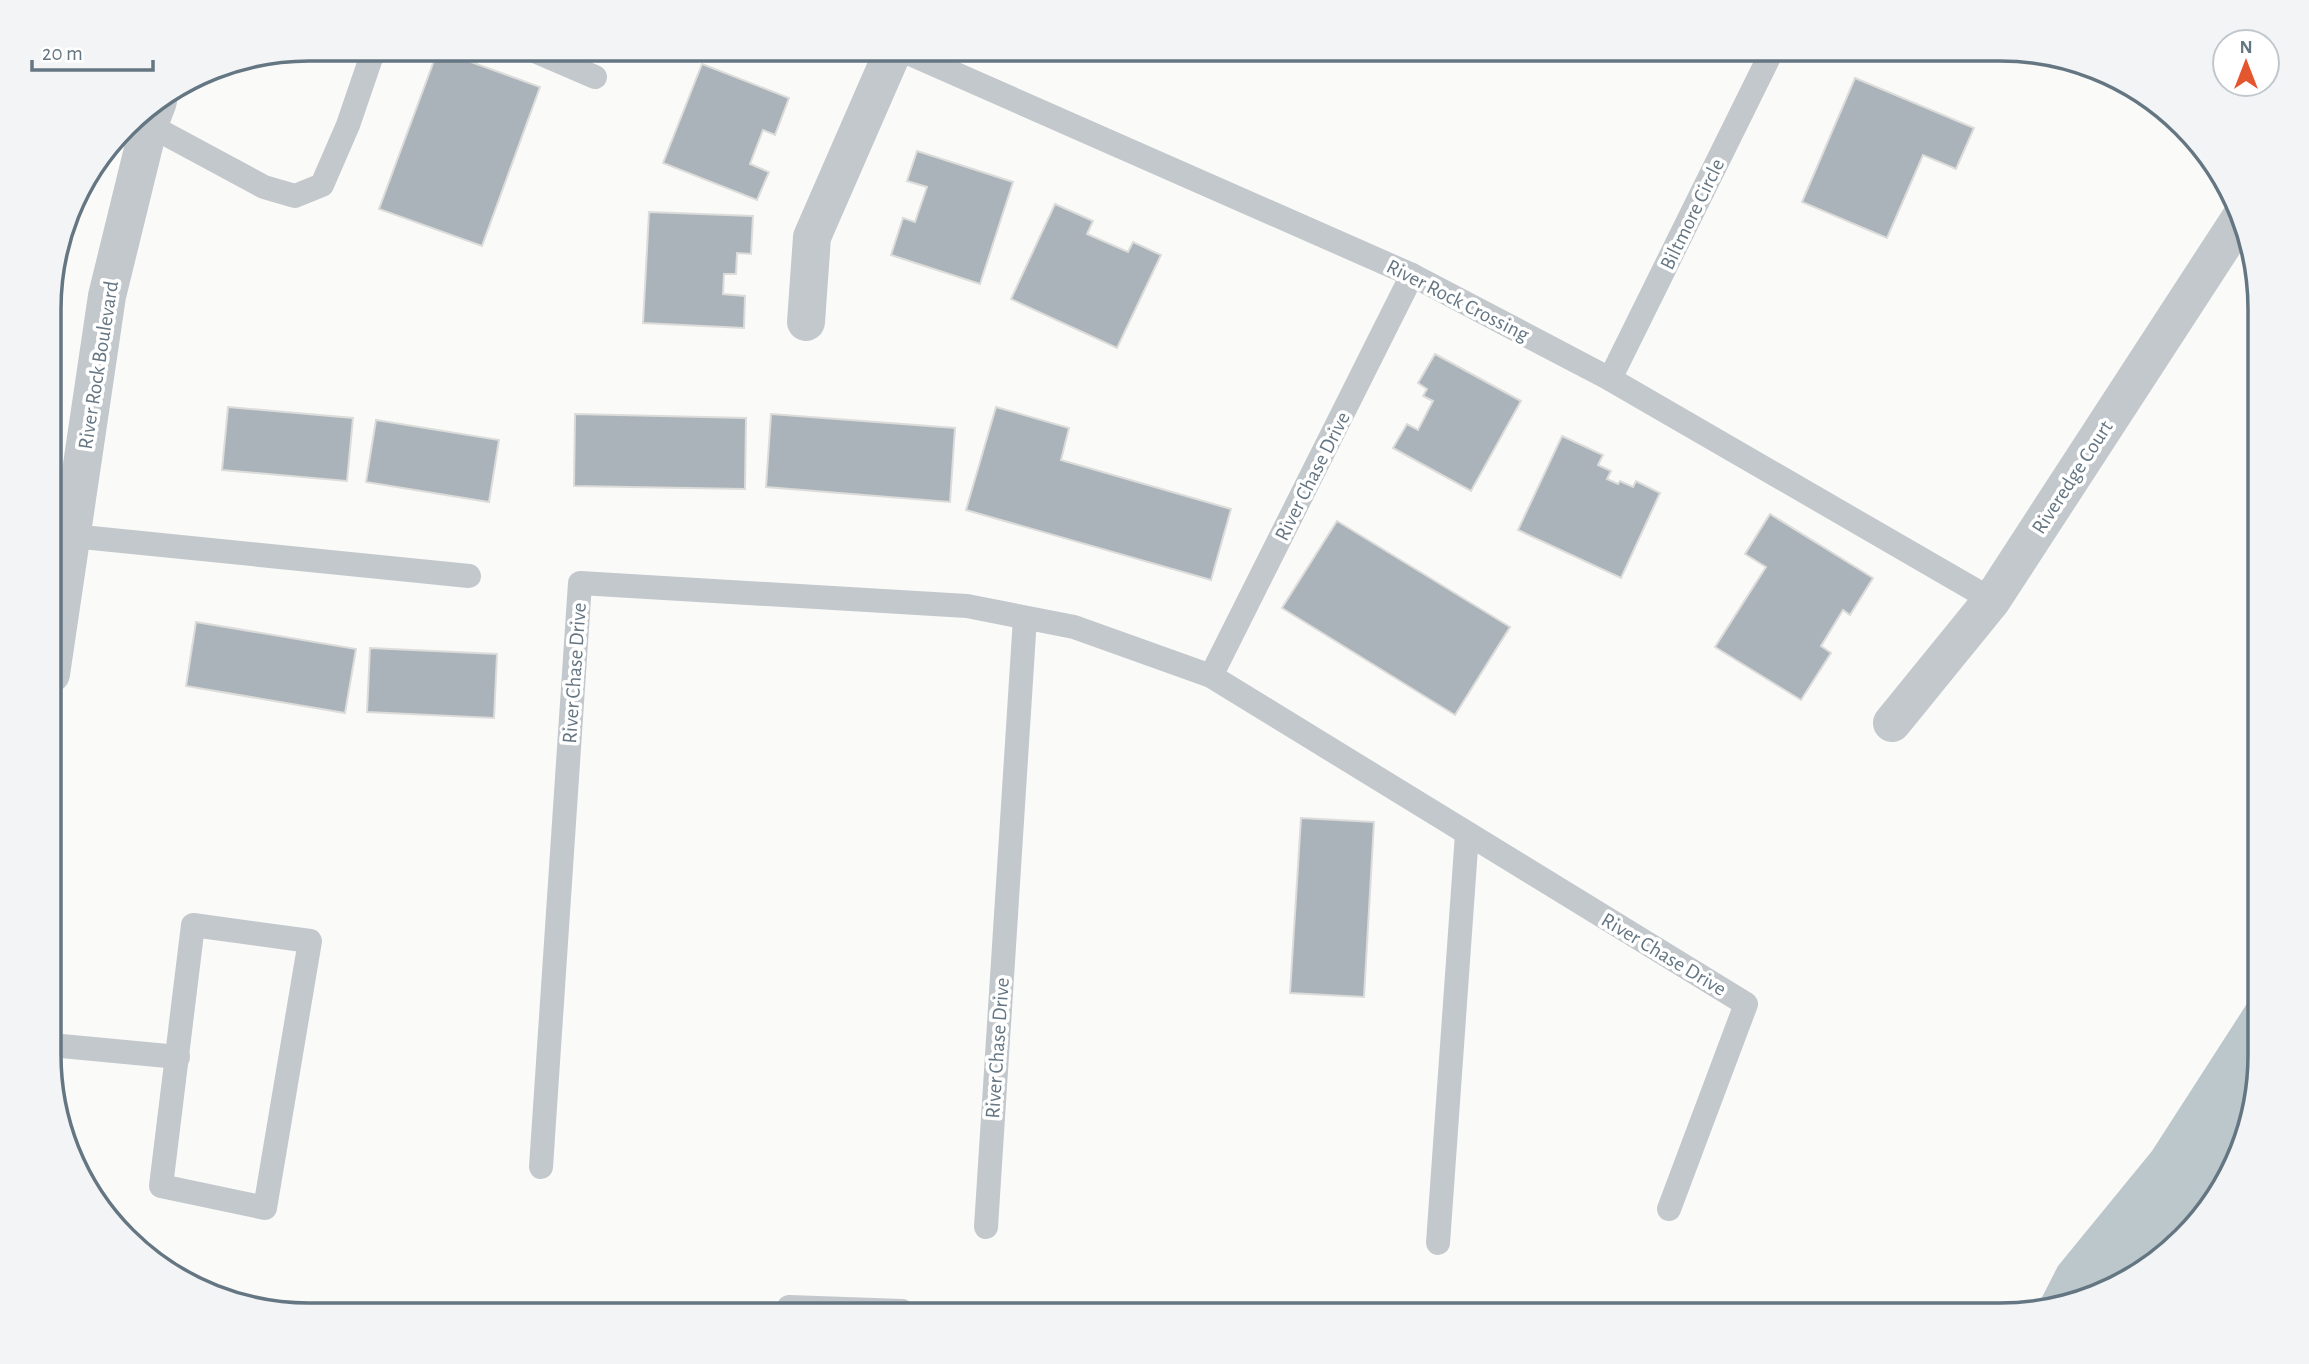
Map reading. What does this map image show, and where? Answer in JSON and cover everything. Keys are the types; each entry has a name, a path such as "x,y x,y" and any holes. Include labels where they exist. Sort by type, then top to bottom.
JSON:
{"street":[{"path":"806,322 812,237 889,61"},
{"name":"River Rock Boulevard","path":"61,608 107,296 144,124"},
{"name":"Riveredge Court","path":"1892,723 1992,600 2234,228"}],"lane":[{"path":"150,119 264,187 295,196 322,185 348,125 370,61"},
{"path":"558,61 595,77"},
{"name":"River Rock Crossing","path":"926,61 1412,275 1610,379 1992,600"},
{"name":"Biltmore Circle","path":"1610,379 1767,61"},
{"name":"River Chase Drive","path":"1211,676 1412,275"},
{"path":"72,536 469,576"},
{"name":"River Chase Drive","path":"541,1167 580,583 967,607 1074,627 1211,676 1745,1004 1669,1209"},
{"name":"River Chase Drive","path":"986,1227 1025,618"},
{"path":"1438,1243 1467,834"},
{"path":"193,925 310,941 265,1208 161,1186 178,1057 193,925"},
{"path":"61,1046 178,1057"}],"shaded area":[{"path":"2248,1002 2248,1054 2243,1103 2229,1149 2206,1192 2175,1230 2137,1261 2079,1290 2041,1299 2058,1266 2152,1151"}],"building":[{"path":"434,61 468,61 540,87 482,246 379,209"},
{"path":"702,64 789,98 775,135 763,130 750,164 769,172 757,200 663,163"},
{"path":"1855,78 1974,128 1956,169 1923,155 1887,238 1802,202"},
{"path":"917,151 1013,182 980,284 891,255 903,218 915,222 927,187 907,181"},
{"path":"1055,204 1093,221 1087,234 1128,252 1133,242 1161,255 1117,348 1011,299"},
{"path":"649,212 753,216 751,254 737,253 736,274 724,274 723,294 745,296 744,328 643,323"},
{"path":"1435,354 1521,401 1471,491 1393,448 1407,424 1418,430 1433,401 1423,396 1427,389 1418,383"},
{"path":"228,407 353,418 347,481 222,470"},
{"path":"996,407 1069,428 1061,460 1231,509 1211,580 966,510"},
{"path":"575,414 746,418 745,489 574,486"},
{"path":"771,414 955,428 950,502 766,487"},
{"path":"376,420 499,440 489,502 366,482"},
{"path":"1562,436 1603,455 1598,465 1611,471 1607,479 1633,487 1636,481 1660,493 1621,578 1518,530"},
{"path":"1770,514 1873,578 1850,615 1843,610 1821,646 1831,653 1801,700 1715,647 1766,567 1745,554"},
{"path":"1337,521 1510,627 1455,715 1282,608"},
{"path":"196,622 356,649 345,713 186,686"},
{"path":"370,648 497,654 494,718 367,712"},
{"path":"1301,818 1374,822 1364,997 1290,993"}]}
